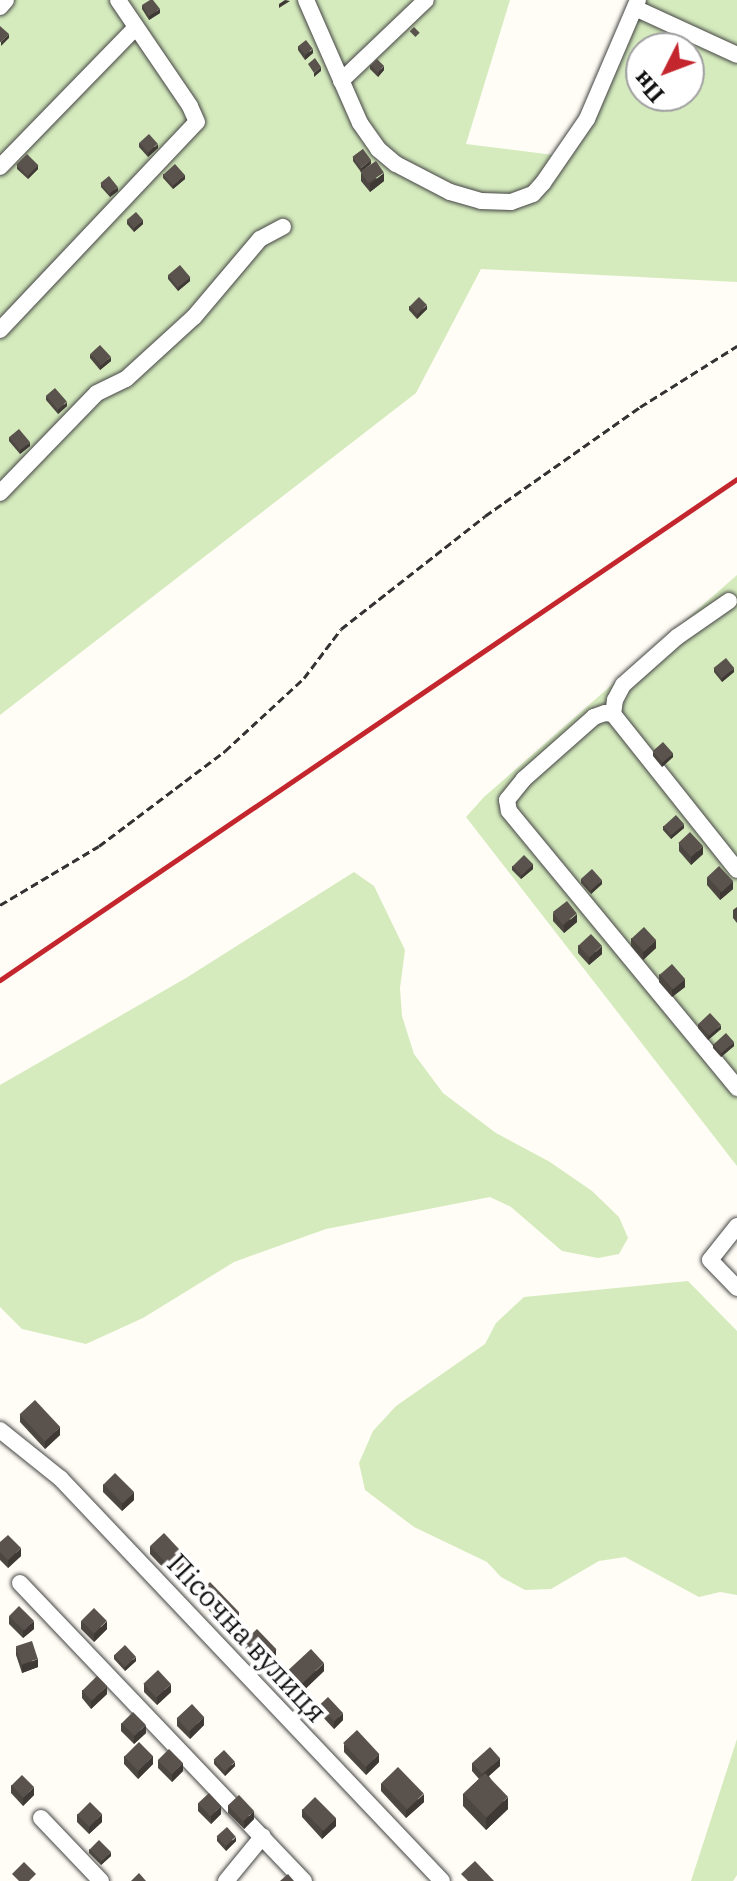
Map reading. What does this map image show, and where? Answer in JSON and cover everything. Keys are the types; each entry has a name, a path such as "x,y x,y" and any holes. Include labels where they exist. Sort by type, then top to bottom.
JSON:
{"street":[{"path":"0,7 6,0"},
{"path":"0,330 197,122 190,106 118,0"},
{"path":"306,0 360,123 378,149 396,164 450,192 481,201 525,199 543,183 587,119 637,4 737,55"},
{"path":"341,81 426,0"},
{"path":"0,167 136,27"},
{"path":"0,493 97,393 126,379 194,317 260,239 283,227"},
{"path":"613,714 615,700 623,685 677,637 733,597 737,617"},
{"path":"737,870 613,714 594,717 524,779 507,800 509,811 737,1088"},
{"path":"737,1226 710,1260 737,1288"},
{"name":"Пісочна вулиця","path":"4,1434 60,1478 442,1881"},
{"path":"20,1583 304,1881"},
{"path":"41,1818 101,1881"},
{"path":"226,1881 263,1836"}],"path":[{"path":"0,905 99,846 225,751 304,678 341,629 485,516 640,407 737,346"}],"green space":[{"path":"0,0 510,0 466,144 562,156 638,0 737,0 737,282 481,269 416,393 0,715"},
{"path":"737,575 737,1166 466,817 484,797"},
{"path":"354,872 374,886 405,950 400,988 402,1016 414,1054 443,1093 496,1133 550,1162 592,1191 619,1217 628,1238 619,1254 598,1258 562,1251 511,1207 490,1197 326,1229 234,1262 143,1318 86,1344 22,1329 0,1307 0,1085 186,978"},
{"path":"688,1281 737,1331 737,1595 720,1592 699,1597 625,1557 599,1561 551,1589 525,1590 501,1577 487,1562 414,1527 365,1490 359,1463 373,1431 396,1406 485,1344 496,1323 524,1297"},
{"path":"737,1739 737,1875 733,1881 691,1881"}],"building":[{"path":"150,0 160,9 149,16 142,5"},
{"path":"0,26 9,34 1,42 0,42"},
{"path":"414,27 420,33 415,37 410,31"},
{"path":"306,40 313,49 305,55 298,46"},
{"path":"315,58 321,67 314,73 308,64"},
{"path":"377,59 384,66 378,72 371,65"},
{"path":"149,134 158,144 148,152 139,143"},
{"path":"363,149 371,160 361,168 352,157"},
{"path":"27,154 38,165 28,176 16,165"},
{"path":"376,161 384,173 368,183 360,172"},
{"path":"175,164 185,175 173,186 163,175"},
{"path":"109,176 118,187 109,194 100,183"},
{"path":"136,212 143,220 134,228 127,220"},
{"path":"180,265 190,277 178,288 168,275"},
{"path":"419,297 427,305 418,314 410,306"},
{"path":"100,345 111,357 101,366 90,354"},
{"path":"55,388 67,402 58,409 46,396"},
{"path":"19,429 30,442 20,450 9,437"},
{"path":"726,658 734,668 722,678 714,668"},
{"path":"663,742 673,753 663,763 653,751"},
{"path":"676,815 684,824 671,835 663,826"},
{"path":"690,832 703,846 691,857 678,843"},
{"path":"524,855 533,864 522,876 513,866"},
{"path":"719,866 733,881 722,892 707,877"},
{"path":"592,869 602,880 591,890 581,879"},
{"path":"567,901 577,914 563,925 553,912"},
{"path":"644,927 656,940 644,952 632,939"},
{"path":"591,934 602,946 589,957 579,946"},
{"path":"672,964 685,979 673,990 660,974"},
{"path":"710,1013 721,1025 709,1036 698,1024"},
{"path":"726,1033 734,1042 721,1053 713,1044"},
{"path":"35,1400 60,1427 45,1441 20,1414"},
{"path":"115,1473 134,1492 123,1503 104,1484"},
{"path":"164,1533 190,1561 176,1574 150,1546"},
{"path":"8,1535 21,1548 8,1560 0,1552 0,1542"},
{"path":"210,1582 239,1612 228,1623 199,1592"},
{"path":"19,1606 34,1621 24,1631 9,1616"},
{"path":"94,1608 107,1621 94,1633 81,1621"},
{"path":"257,1629 276,1649 265,1660 245,1640"},
{"path":"32,1641 38,1659 22,1664 16,1646"},
{"path":"125,1645 136,1657 125,1667 114,1655"},
{"path":"311,1649 324,1663 301,1685 288,1671"},
{"path":"158,1670 171,1684 156,1698 143,1684"},
{"path":"97,1676 107,1686 92,1701 82,1691"},
{"path":"328,1697 343,1713 334,1721 319,1705"},
{"path":"192,1704 204,1717 189,1731 177,1718"},
{"path":"133,1712 146,1725 134,1736 122,1723"},
{"path":"357,1730 380,1754 366,1767 343,1743"},
{"path":"139,1742 153,1756 138,1771 124,1757"},
{"path":"490,1747 500,1758 482,1774 472,1763"},
{"path":"169,1749 183,1763 172,1774 158,1760"},
{"path":"224,1750 235,1762 225,1771 214,1760"},
{"path":"398,1767 424,1794 407,1810 381,1783"},
{"path":"485,1773 508,1797 486,1818 463,1794"},
{"path":"22,1775 34,1787 23,1798 11,1786"},
{"path":"209,1793 221,1806 210,1816 198,1803"},
{"path":"239,1795 254,1811 243,1821 228,1805"},
{"path":"315,1797 336,1818 323,1831 302,1810"},
{"path":"90,1802 102,1814 89,1827 77,1815"},
{"path":"227,1827 236,1837 225,1846 217,1836"},
{"path":"99,1840 111,1852 102,1861 90,1849"},
{"path":"475,1861 494,1881 468,1881 461,1874"},
{"path":"24,1862 36,1874 29,1881 19,1881 12,1874"},
{"path":"139,1873 146,1881 131,1881"},
{"path":"288,1874 294,1881 280,1881"}],"railway":[{"path":"0,980 737,479"}]}
